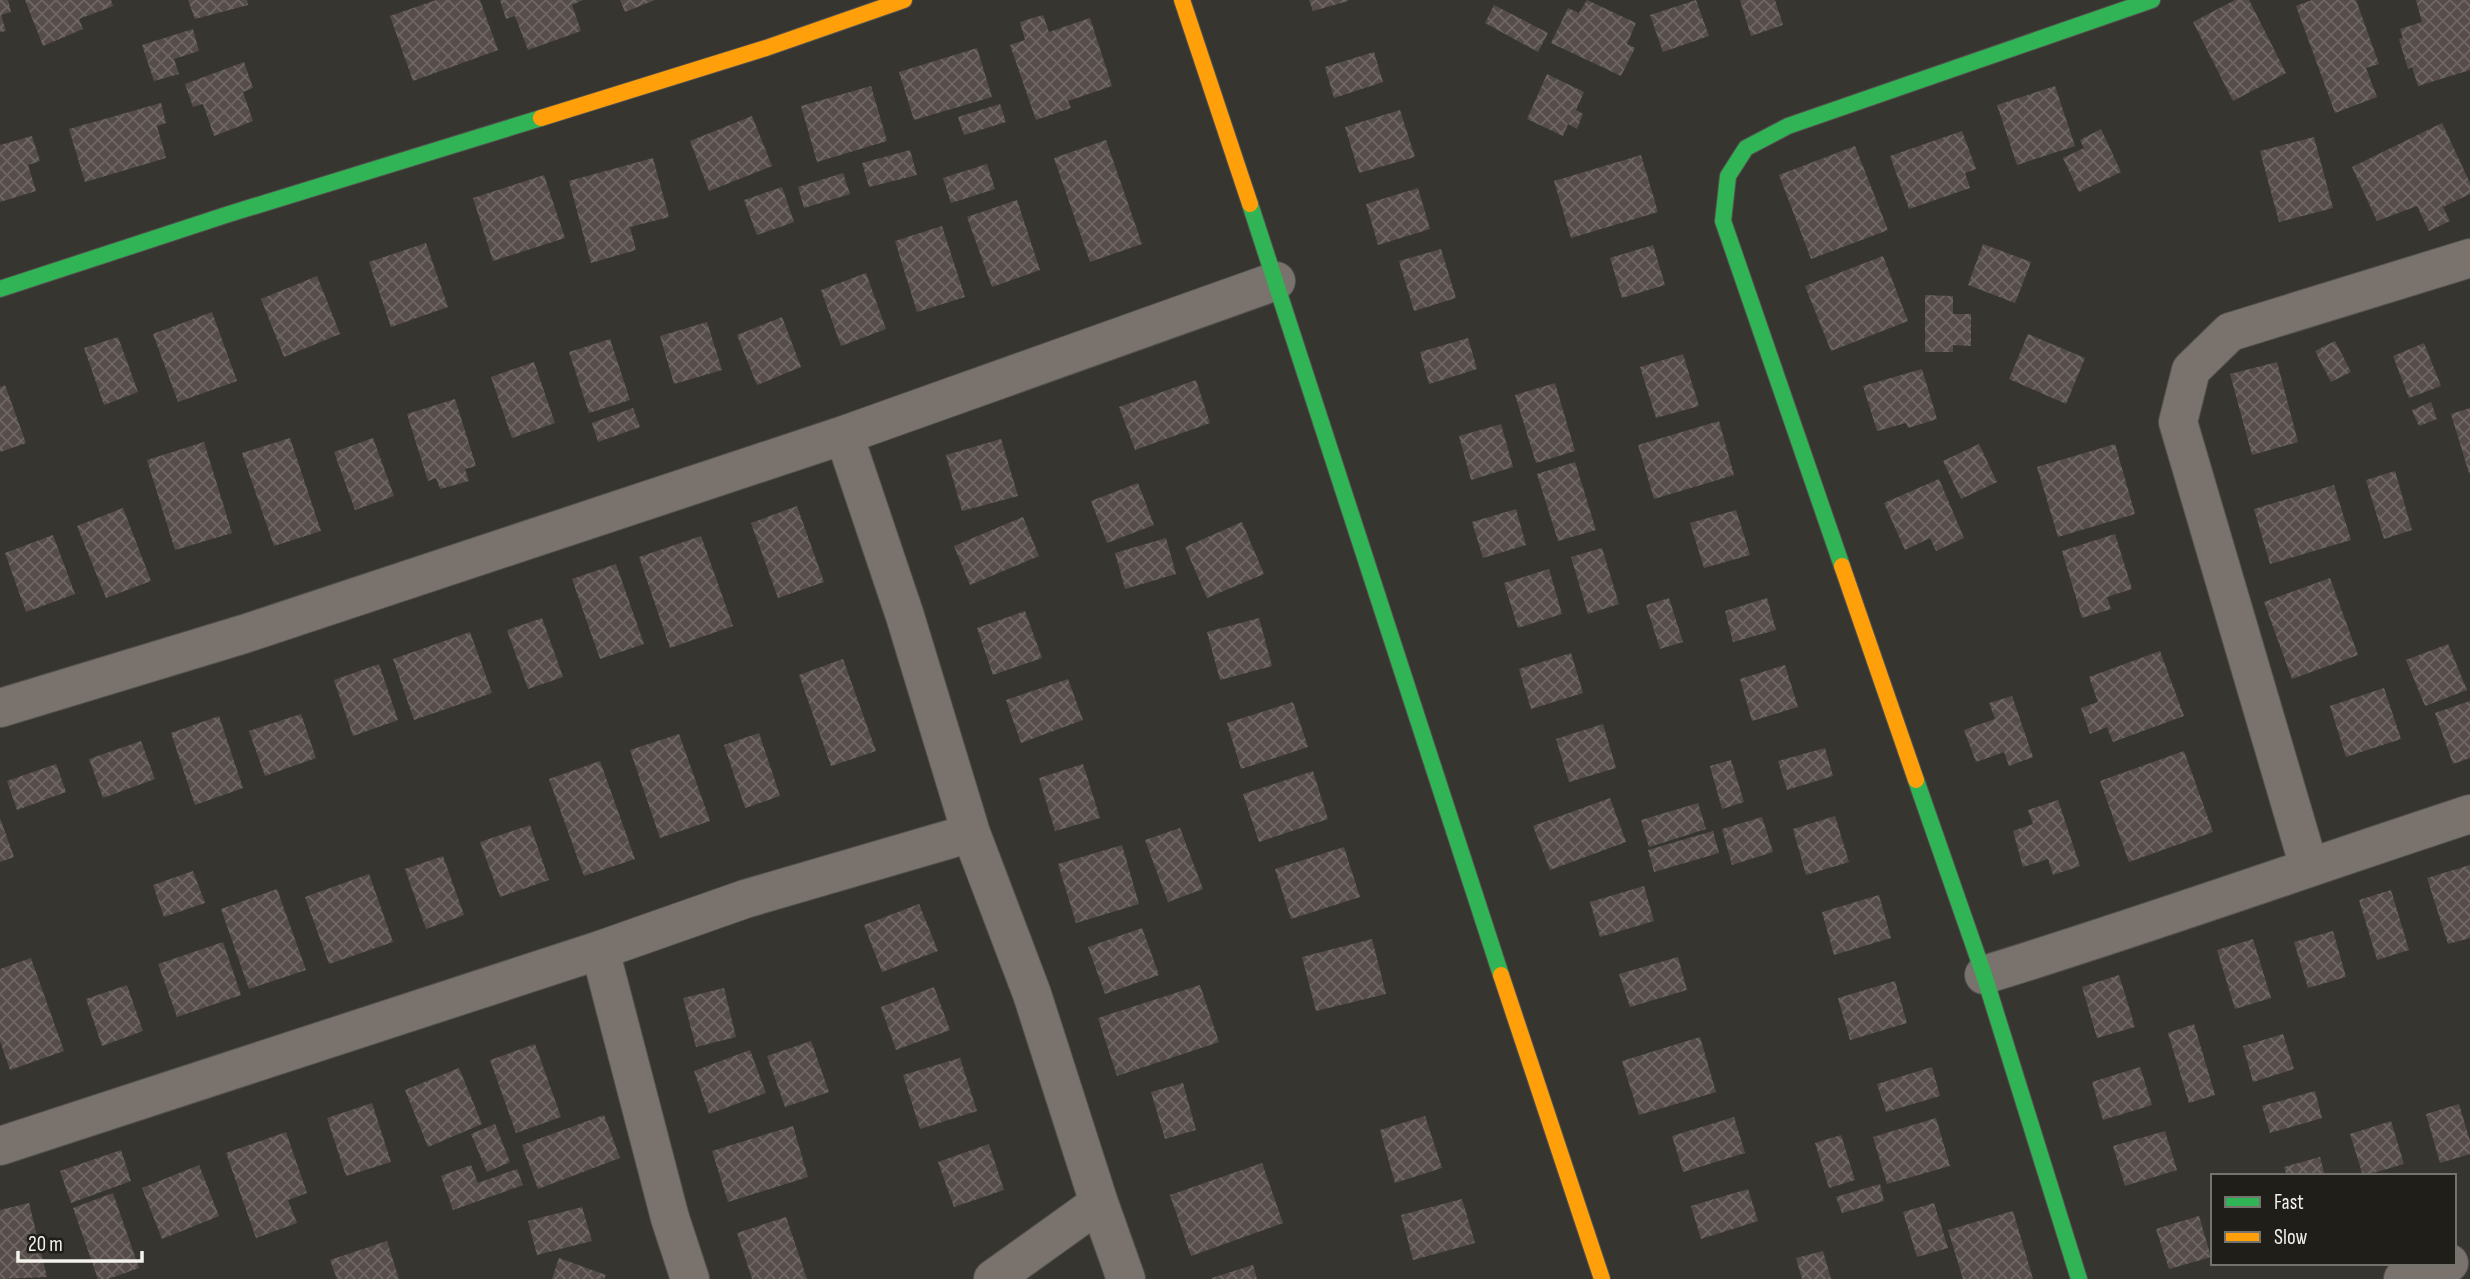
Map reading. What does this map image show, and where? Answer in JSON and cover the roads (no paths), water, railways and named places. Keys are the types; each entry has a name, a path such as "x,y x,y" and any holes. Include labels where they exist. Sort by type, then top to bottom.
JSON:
{"street":[{"path":"0,289 229,214 766,48 904,0"},
{"path":"1182,0 1602,1279"},
{"path":"2079,1279 1984,975 1723,221 1728,176 1746,148 1788,127 2152,0"},
{"path":"2309,867 2178,422 2191,370 2230,332 2470,258"},
{"path":"0,708 244,634 844,435 1276,281"},
{"path":"844,435 905,616 971,833 1032,994 1126,1279"},
{"path":"1984,975 2140,927 2470,814"},
{"path":"0,1146 600,950 745,899 971,833"},
{"path":"600,950 666,1204 690,1279"},
{"path":"993,1279 1099,1203"},
{"path":"2403,1279 2443,1265"}]}
